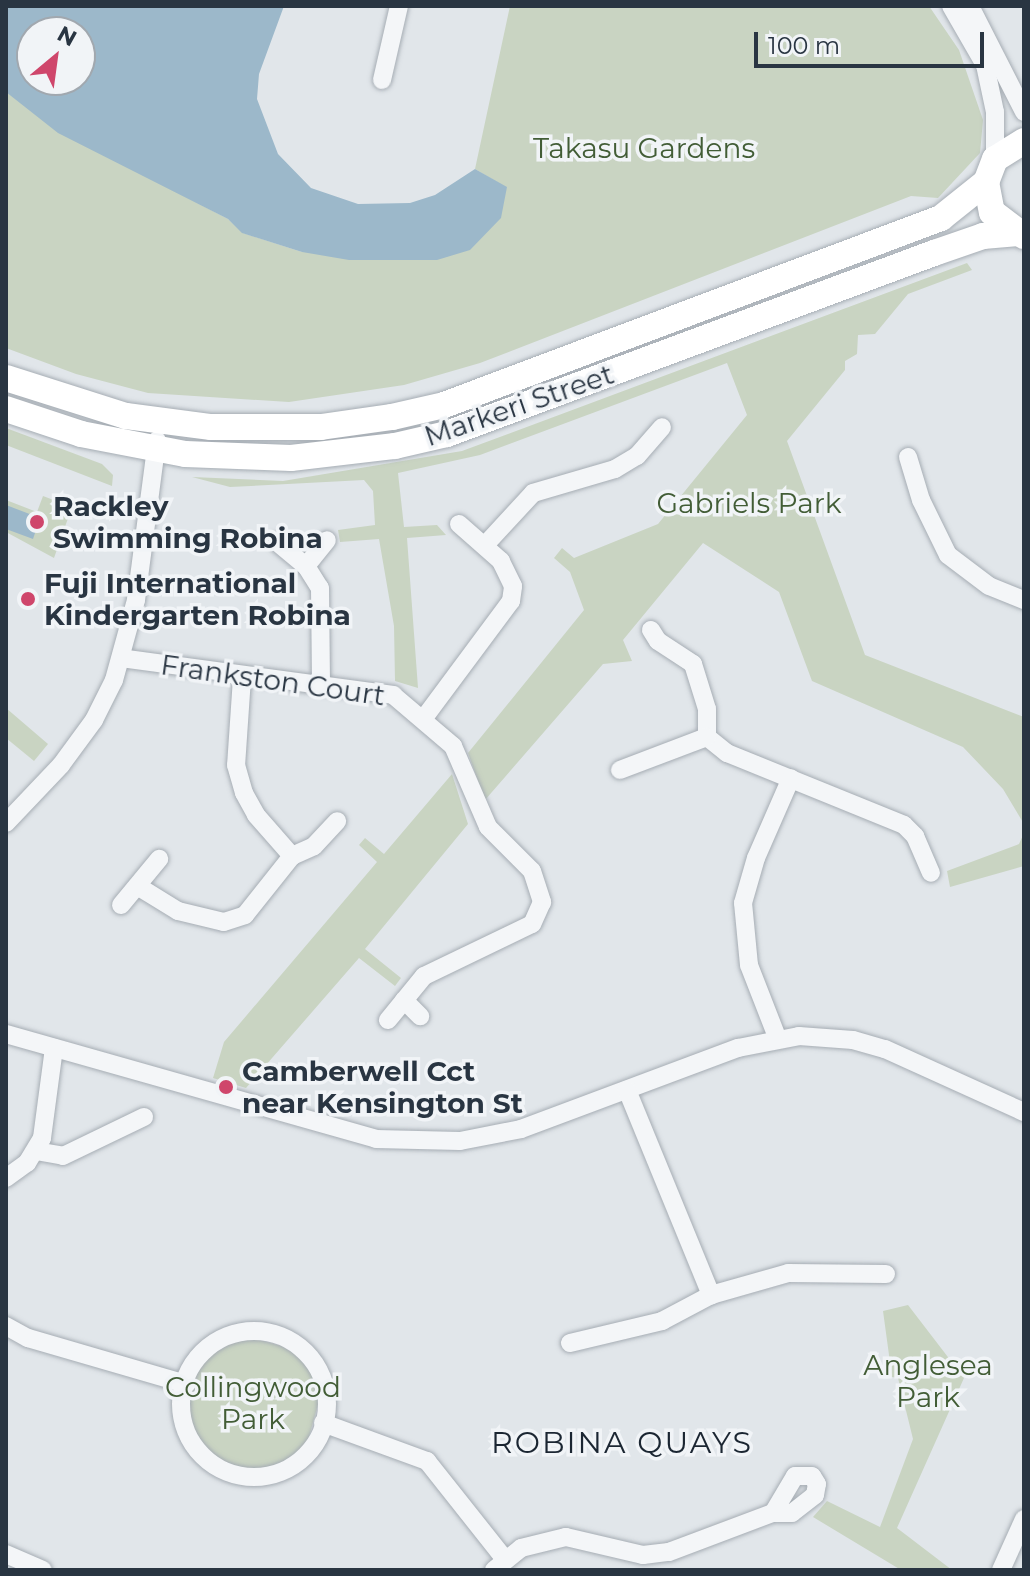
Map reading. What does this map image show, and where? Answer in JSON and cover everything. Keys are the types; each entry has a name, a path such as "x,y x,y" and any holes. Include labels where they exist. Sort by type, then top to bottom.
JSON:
{"main road":[{"name":"Markeri Street","path":"6,378 160,422 321,427 444,405 941,218 1024,141"},
{"path":"991,171 992,212 1020,235"},
{"name":"Markeri Street","path":"6,409 81,434 156,450 291,458 447,434 934,253 983,236 1020,235"}],"street":[{"path":"382,80 399,6"},
{"path":"951,6 967,26 985,65 995,112 991,171"},
{"path":"970,6 1024,112"},
{"path":"6,823 94,720 121,658 138,589 160,422"},
{"path":"486,544 533,493 615,469 637,456 662,427"},
{"path":"908,457 921,500 948,555 989,586 1024,600"},
{"path":"424,718 511,601 509,574 486,544 459,524"},
{"path":"306,566 327,540"},
{"path":"277,542 306,566 320,588 321,685"},
{"path":"651,630 658,641 693,664 707,709 707,737"},
{"name":"Frankston Court","path":"121,658 242,678 393,695 424,718 453,746 488,827 532,871 542,902 532,924 448,961 424,976 388,1020"},
{"path":"242,678 236,765 244,793 256,815 292,856"},
{"path":"620,770 707,737"},
{"path":"707,737 727,753 904,825 915,836 931,873"},
{"path":"777,1037 749,965 743,903 756,858 791,778"},
{"path":"139,887 178,911 224,922 245,915 263,899 292,856 314,846 337,821"},
{"path":"121,905 139,887 159,859"},
{"path":"404,1000 420,1016"},
{"path":"6,1034 376,1139 431,1143 491,1136 777,1037 820,1036 885,1049 1024,1112"},
{"path":"6,1178 36,1151 46,1121 54,1048"},
{"path":"627,1090 711,1295"},
{"path":"36,1151 63,1156 144,1117"},
{"path":"570,1343 662,1321 711,1295 788,1273 886,1274"},
{"path":"6,1326 28,1338 186,1384"},
{"path":"234,1331 260,1333 295,1344 319,1366 327,1390 323,1423 305,1459 286,1472 265,1478 210,1464 194,1449 181,1417 186,1384 206,1345 234,1331"},
{"path":"323,1423 427,1461 499,1564 566,1537 643,1555 669,1552 773,1513"},
{"path":"1001,1570 1024,1519"},
{"path":"6,1554 43,1570"}],"green space":[{"name":"Takasu Gardens","path":"510,6 929,6 959,50 983,120 980,153 938,198 911,196 480,363 404,385 289,402 148,393 76,374 6,348 6,92 108,156 228,219 243,233 302,252 507,188 475,169"},
{"name":"Gabriels Park","path":"967,263 972,270 908,294 875,334 858,335 857,354 845,361 845,370 787,441 865,655 1024,717 1024,824 1003,789 963,747 812,681 779,592 703,543 623,640 632,661 603,664 485,800 468,753 584,610 570,572 554,558 562,548 574,558 658,524 747,415 727,363 480,455 398,473 404,527 437,525 446,535 407,538 418,688 395,681 394,626 379,539 340,542 338,530 375,525 373,491 364,480 230,487 192,477 283,481 462,451"},
{"path":"6,428 102,464 113,475 112,486 6,445"},
{"name":"Rackley Swimming Robina","path":"43,496 72,507 54,558 6,532 6,500 37,512"},
{"path":"6,708 48,744 34,761 6,738"},
{"path":"452,774 468,824 365,949 401,978 395,986 359,958 246,1088 213,1078 224,1042 377,862 359,845 365,838 384,854"},
{"path":"1024,833 1024,866 950,887 947,871 1019,844"},
{"name":"Anglesea Park","path":"908,1305 964,1378 897,1528 952,1570 901,1570 813,1517 827,1501 880,1527 913,1439 898,1378 892,1377 883,1311"},
{"name":"Collingwood Park","path":"243,1335 302,1352 300,1357 323,1387 304,1454 298,1451 265,1474 217,1462 185,1418 199,1361"}],"water":[{"path":"6,6 284,6 259,74 257,99 278,154 311,188 358,204 410,203 435,195 475,169 507,187 501,218 470,250 437,260 349,260 302,252 242,233 228,219 58,133 6,92"},
{"path":"6,505 40,518 33,539 6,529"}],"place":[{"name":"Rackley Swimming Robina","path":"37,522"},
{"name":"Fuji International Kindergarten Robina","path":"28,599"},
{"name":"Camberwell Cct near Kensington St","path":"226,1087"}],"district":[{"name":"ROBINA QUAYS","path":"622,1443"}]}
